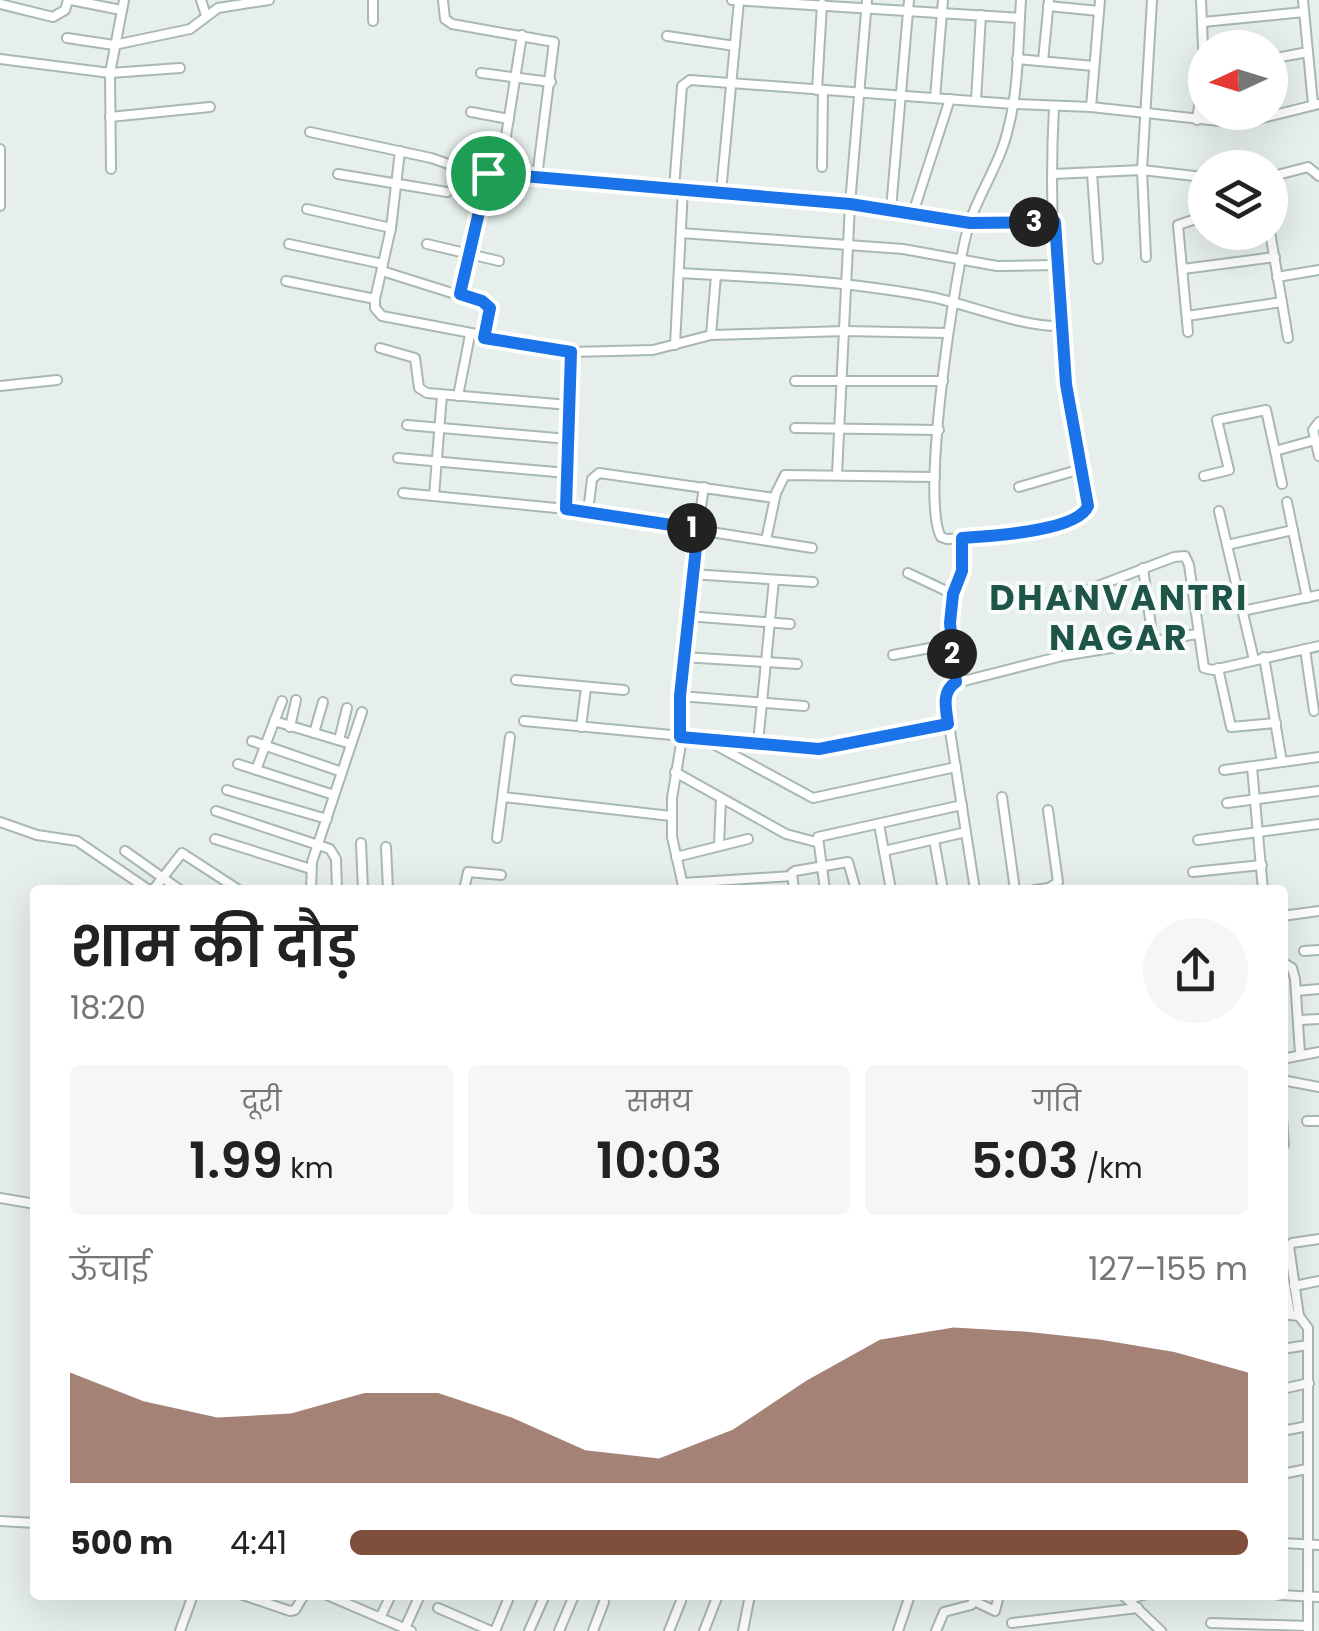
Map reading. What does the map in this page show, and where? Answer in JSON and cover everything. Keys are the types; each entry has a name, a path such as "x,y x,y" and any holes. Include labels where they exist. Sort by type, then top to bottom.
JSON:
{"street":[{"path":"0,4 53,17 66,10 69,0 122,5 110,72 111,169"},
{"path":"201,0 206,16"},
{"path":"68,38 114,45 190,29 218,8 269,0"},
{"path":"373,0 373,21"},
{"path":"444,0 445,19 452,24 554,42 537,177"},
{"path":"722,192 736,0 908,5 942,12 1020,18"},
{"path":"936,98 942,0"},
{"path":"1021,0 1013,104 1003,146 970,223 946,333 936,476 939,534 947,539 1010,535 1082,516 1088,506 1066,384 1061,326 1053,174 1054,107"},
{"path":"1091,107 1100,0"},
{"path":"1146,257 1142,170 1152,0"},
{"path":"1201,0 1203,30"},
{"path":"1288,111 1316,104 1304,0"},
{"path":"1042,62 1049,3 1099,11"},
{"path":"822,4 822,167"},
{"path":"837,475 850,204 866,4"},
{"path":"891,209 908,5"},
{"path":"1203,22 1304,12"},
{"path":"976,101 981,15"},
{"path":"500,174 522,35"},
{"path":"667,36 735,46"},
{"path":"1288,56 1308,52"},
{"path":"0,59 110,72 180,68"},
{"path":"1017,59 1094,66"},
{"path":"481,73 551,82"},
{"path":"676,345 681,232 678,188 685,82 1091,107 1188,119"},
{"path":"914,213 950,99"},
{"path":"110,117 210,107"},
{"path":"472,112 509,118"},
{"path":"310,132 488,173 850,204 970,223 1055,222"},
{"path":"0,149 0,206"},
{"path":"400,151 376,299 382,316 571,352 653,350 711,335 946,333"},
{"path":"1288,173 1308,167 1319,176"},
{"path":"1053,174 1142,170 1188,175"},
{"path":"460,294 488,173"},
{"path":"1092,173 1098,259"},
{"path":"338,174 446,192"},
{"path":"308,209 390,228"},
{"path":"1188,221 1178,224 1188,332"},
{"path":"681,232 903,249 997,266 1056,265"},
{"path":"289,244 382,268 482,301 490,308 484,338"},
{"path":"427,244 498,261"},
{"path":"1273,250 1288,338"},
{"path":"1182,269 1274,257"},
{"path":"1278,277 1319,270"},
{"path":"679,273 847,286 952,301 1029,324 1061,326"},
{"path":"711,335 716,275"},
{"path":"286,281 376,299"},
{"path":"1186,316 1282,302"},
{"path":"458,396 470,335"},
{"path":"380,348 415,358 419,388 427,393 569,401"},
{"path":"566,509 571,352"},
{"path":"0,386 57,380"},
{"path":"795,382 943,381"},
{"path":"434,496 442,394"},
{"path":"1204,476 1229,470 1217,420 1266,410 1282,484"},
{"path":"1319,422 1312,430 1319,456"},
{"path":"406,425 568,439"},
{"path":"795,428 939,430"},
{"path":"1275,451 1315,440"},
{"path":"398,458 567,473"},
{"path":"1019,487 1081,469"},
{"path":"588,512 596,474 776,492"},
{"path":"766,540 776,492 785,475 936,476"},
{"path":"683,885 671,816 680,752 680,696 690,574 704,487"},
{"path":"403,492 588,512 812,548"},
{"path":"1287,502 1307,598"},
{"path":"1219,511 1254,660"},
{"path":"1227,545 1292,530"},
{"path":"956,682 951,644 953,594 961,575 962,538"},
{"path":"1070,596 1180,555 1188,558 1204,668 1319,646"},
{"path":"1143,568 1154,641"},
{"path":"908,573 953,594"},
{"path":"690,574 813,582"},
{"path":"758,743 774,580"},
{"path":"1242,611 1319,595"},
{"path":"687,616 790,624"},
{"path":"974,885 948,724 947,690 956,682 1062,656 1197,634"},
{"path":"893,655 951,644"},
{"path":"1305,649 1314,711"},
{"path":"684,657 797,664"},
{"path":"1264,657 1282,762"},
{"path":"1218,668 1231,727 1276,723"},
{"path":"516,680 624,690"},
{"path":"581,727 586,688"},
{"path":"680,696 804,706"},
{"path":"290,727 296,700"},
{"path":"256,770 282,701"},
{"path":"314,733 323,702"},
{"path":"339,740 348,708"},
{"path":"311,885 310,870 362,712"},
{"path":"524,721 833,748 948,724"},
{"path":"274,722 351,744"},
{"path":"497,838 510,737"},
{"path":"704,739 813,798 956,768"},
{"path":"252,741 342,772"},
{"path":"1224,770 1319,757"},
{"path":"238,764 334,795"},
{"path":"1252,767 1264,885"},
{"path":"676,769 786,834 816,842"},
{"path":"227,790 327,819"},
{"path":"1227,802 1319,791"},
{"path":"1002,796 1014,885"},
{"path":"503,797 671,816"},
{"path":"719,844 721,799"},
{"path":"816,842 821,836 962,805"},
{"path":"1048,810 1058,882 1054,885"},
{"path":"216,811 330,849 336,858 337,885"},
{"path":"0,822 26,832 77,840 144,885"},
{"path":"879,824 890,885"},
{"path":"1198,840 1319,824"},
{"path":"884,851 966,832"},
{"path":"215,838 310,870"},
{"path":"676,857 748,839"},
{"path":"934,840 942,885"},
{"path":"816,842 824,885"},
{"path":"362,843 363,885"},
{"path":"386,847 388,885"},
{"path":"125,851 173,885"},
{"path":"155,885 182,852 232,885"},
{"path":"793,885 795,870 850,863 855,885"},
{"path":"1193,872 1262,865"},
{"path":"465,885 466,874 471,871 500,875"},
{"path":"703,885 792,876"},
{"path":"1288,915 1319,911"},
{"path":"1304,951 1319,950"},
{"path":"1288,966 1292,968 1297,994 1300,1053"},
{"path":"1288,996 1319,989"},
{"path":"1299,1020 1319,1019"},
{"path":"1288,1057 1319,1052"},
{"path":"1288,1081 1319,1088"},
{"path":"1307,1121 1319,1120"},
{"path":"0,1198 30,1203"},
{"path":"1319,1239 1289,1246 1294,1286 1290,1315 1308,1328 1319,1326"},
{"path":"1294,1286 1319,1282"},
{"path":"1211,1623 1308,1628 1308,1404 1314,1367 1308,1328"},
{"path":"1288,1349 1308,1345"},
{"path":"1288,1388 1309,1384"},
{"path":"1308,1404 1319,1402"},
{"path":"1288,1430 1308,1426"},
{"path":"1308,1444 1319,1442"},
{"path":"1288,1473 1307,1469"},
{"path":"1308,1509 1319,1510"},
{"path":"0,1522 30,1523"},
{"path":"1288,1543 1319,1545"},
{"path":"1288,1595 1319,1597"},
{"path":"180,1631 191,1600"},
{"path":"258,1600 290,1611 301,1600"},
{"path":"339,1600 408,1630 418,1600"},
{"path":"380,1618 389,1600"},
{"path":"438,1608 493,1631 508,1600"},
{"path":"529,1631 543,1600"},
{"path":"559,1631 572,1600"},
{"path":"704,1631 716,1600"},
{"path":"743,1631 749,1600"},
{"path":"898,1631 908,1600"},
{"path":"936,1631 944,1612 972,1600"},
{"path":"980,1600 995,1611 998,1600"},
{"path":"1129,1600 1161,1631"},
{"path":"669,1631 681,1601"},
{"path":"594,1631 604,1602"},
{"path":"1012,1623 1138,1608"}],"district":[{"name":"DHANVANTRI NAGAR","path":"1119,617"}],"route":[{"path":"488,173 850,204 970,223 1055,222 1066,384 1088,506 1082,516 1040,529 962,538 964,562 951,605 956,682 947,690 945,699 948,724 819,749 680,737 690,574 698,529 566,509 571,352 484,338 490,308 460,294 488,173"}]}
